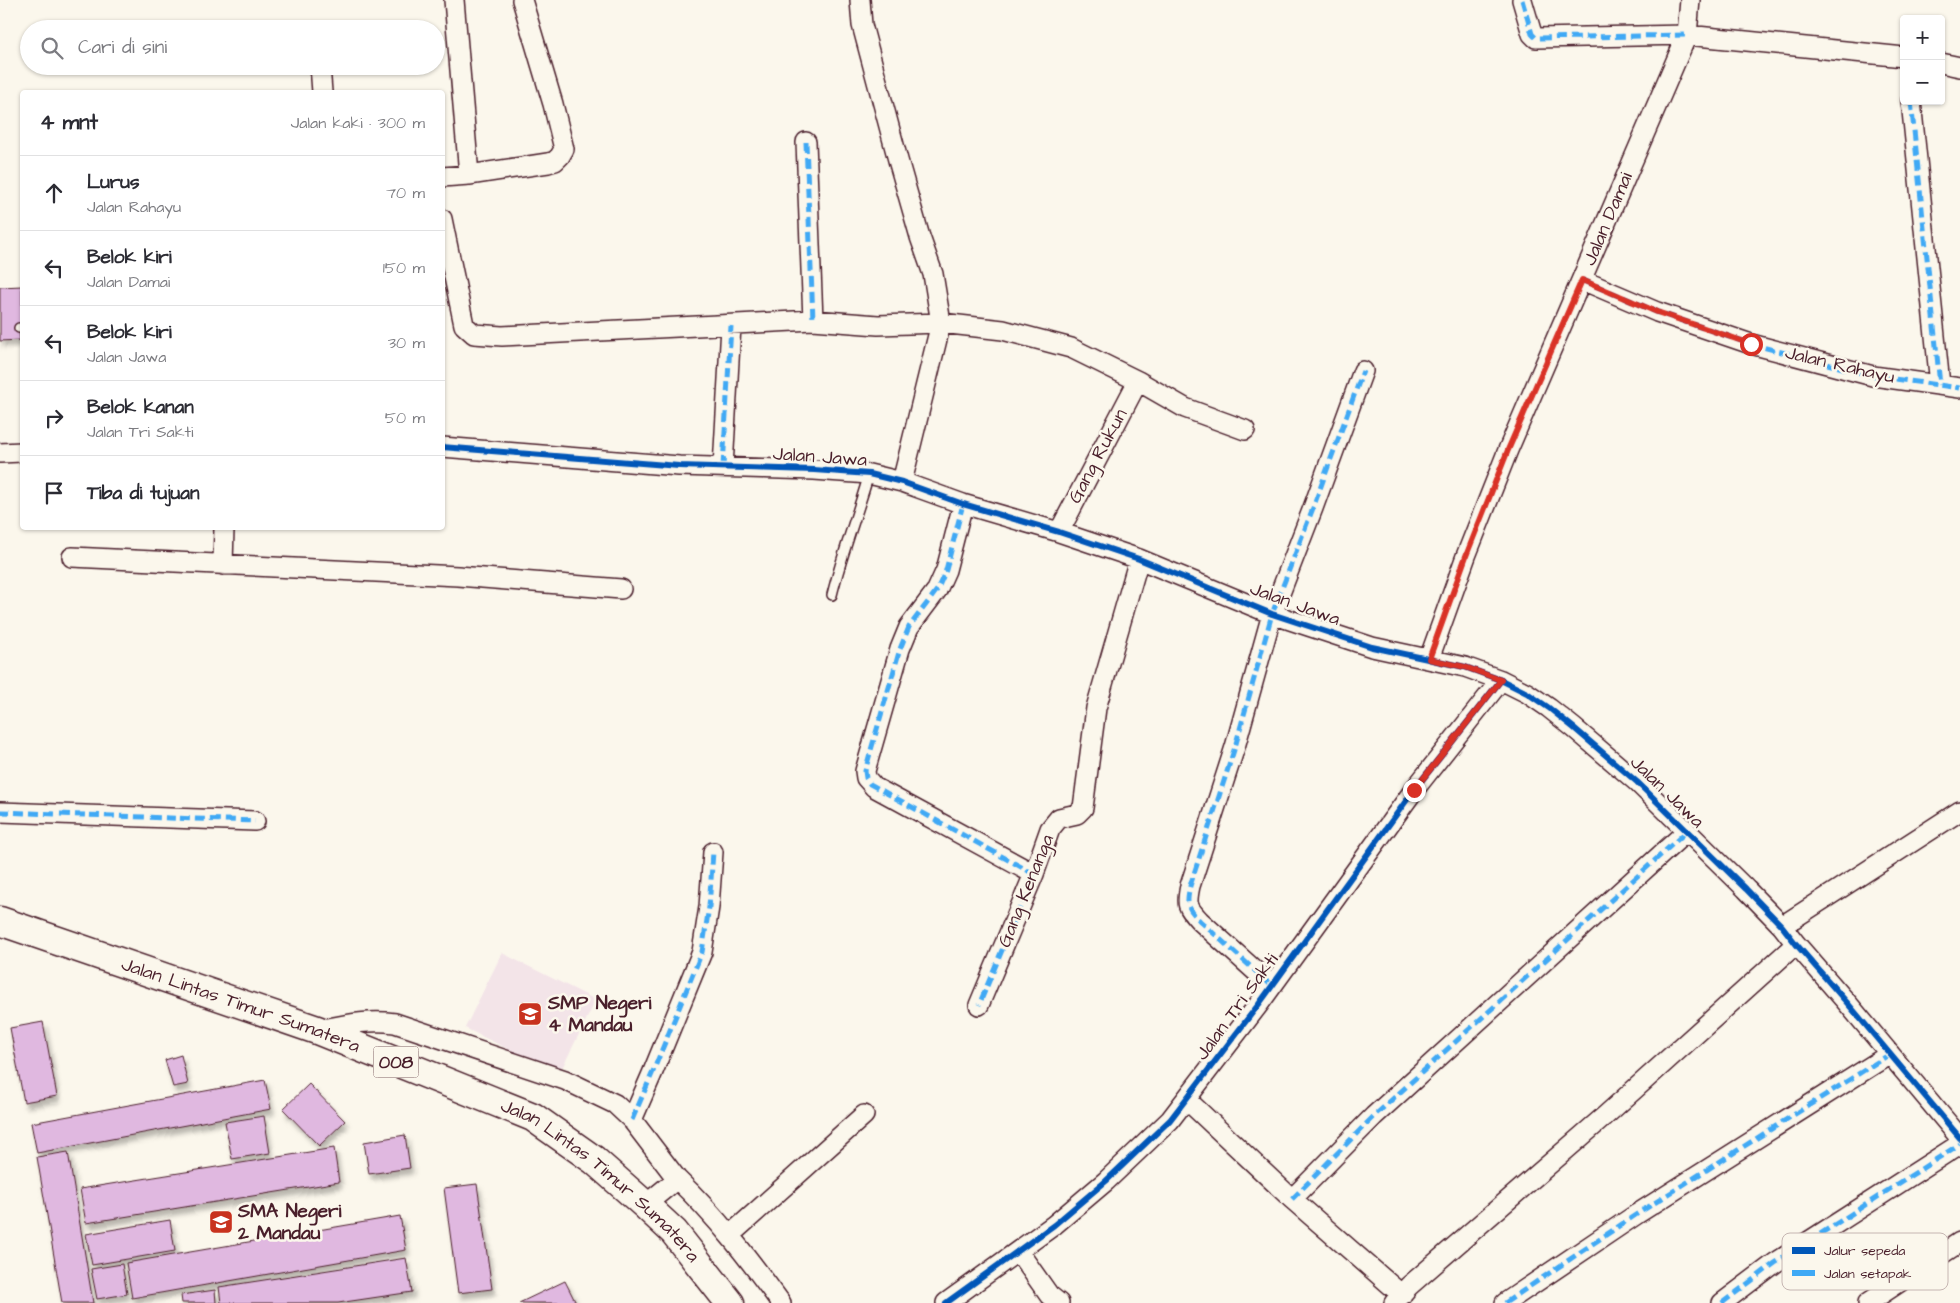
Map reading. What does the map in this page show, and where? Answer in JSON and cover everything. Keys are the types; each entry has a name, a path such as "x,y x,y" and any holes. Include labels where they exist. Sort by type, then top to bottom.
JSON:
{"highway":[{"name":"Jalan Lintas Timur Sumatera","path":"0,921 317,1030 533,1117 594,1160 674,1232 730,1303"}],"street":[{"path":"454,0 468,175"},
{"path":"445,177 548,163 555,161 564,149 553,104 522,0"},
{"path":"860,0 862,24 898,160 920,237 933,274 941,323 902,482"},
{"path":"1522,0 1532,34 1536,38 1687,35 1900,56"},
{"name":"Jalan Damai","path":"1429,659 1466,556 1508,450 1687,35 1690,0"},
{"path":"1945,64 1960,67"},
{"path":"321,75 322,90"},
{"path":"1911,105 1940,385"},
{"path":"806,142 813,320"},
{"path":"445,233 464,325 474,334 502,336 730,326 813,320 878,325 941,323 1004,330 1071,348 1138,381 1186,408 1244,430"},
{"name":"Jalan Rahayu","path":"1582,280 1657,312 1751,344 1873,376 1960,388"},
{"path":"723,467 730,326"},
{"path":"1272,986 1200,922 1190,910 1187,901 1272,614 1363,371"},
{"name":"Gang Rukun","path":"1059,532 1138,381"},
{"name":"Jalan Jawa","path":"445,447 679,466 814,470 869,474 902,482 963,504 1059,532 1139,559 1272,614 1372,647 1465,667 1501,680 1527,693 1556,713 1637,782 1687,831 1782,926 1960,1138"},
{"path":"0,453 20,452"},
{"path":"963,504 946,570 937,590 909,627 900,650 865,770 866,778 874,787 1034,874"},
{"path":"224,530 224,565"},
{"path":"72,558 458,576 622,589"},
{"name":"Gang Kenanga","path":"979,1005 1034,874 1050,829 1059,818 1077,814 1083,808 1096,708 1139,559"},
{"name":"Jalan Tri Sakti","path":"946,1303 1054,1225 1106,1181 1170,1120 1272,986 1414,790 1501,680"},
{"path":"1782,926 1960,811"},
{"path":"0,812 254,821"},
{"path":"1292,1199 1374,1116 1687,831"},
{"path":"632,1120 702,952 709,907 713,852"},
{"path":"1186,1100 1398,1299 1416,1280 1606,1115 1796,944"},
{"path":"317,1030 364,1021 380,1020 395,1023 565,1080 615,1104 632,1120 677,1179 699,1200 730,1235 781,1303"},
{"path":"1505,1303 1637,1214 1890,1054"},
{"path":"730,1235 864,1114"},
{"path":"1823,1233 1960,1144"},
{"path":"645,1205 677,1179"},
{"path":"1948,1250 1960,1242"},
{"path":"1018,1251 1050,1295 1059,1303"},
{"path":"1722,1303 1782,1259"},
{"path":"1868,1303 1888,1290"}],"lane":[{"path":"832,595 838,568 869,474"}],"shaded area":[{"name":"SMP Negeri 4 Mandau","path":"502,953 596,1000 559,1074 465,1028"}],"building":[{"path":"20,286 20,324 18,324 20,340 0,341 0,287"},
{"path":"43,1022 57,1096 24,1102 10,1028"},
{"path":"181,1055 188,1084 173,1087 165,1060"},
{"path":"265,1080 271,1109 37,1153 31,1123"},
{"path":"309,1084 345,1121 319,1146 283,1109"},
{"path":"264,1116 270,1153 232,1159 225,1122"},
{"path":"405,1135 410,1168 369,1174 364,1142"},
{"path":"334,1148 339,1182 86,1223 80,1189"},
{"path":"68,1152 93,1303 62,1303 37,1157"},
{"path":"477,1184 492,1289 458,1293 444,1188"},
{"path":"400,1216 406,1250 132,1298 126,1263"},
{"path":"170,1220 175,1251 92,1265 86,1234"},
{"path":"406,1258 412,1292 338,1303 221,1303 219,1287"},
{"path":"122,1264 127,1294 97,1299 91,1269"},
{"path":"565,1281 576,1303 519,1303"},
{"path":"215,1290 216,1303 182,1303 181,1295"}],"marked path":[{"path":"1522,0 1532,34 1536,38 1687,35"},
{"path":"1911,105 1940,385"},
{"path":"806,142 813,320"},
{"path":"1582,280 1657,312 1751,344 1873,376 1960,388"},
{"path":"723,467 731,326"},
{"path":"1272,986 1200,921 1190,909 1188,902 1189,892 1235,747 1272,614 1363,371"},
{"path":"963,504 946,570 937,590 909,627 900,649 865,771 866,778 870,784 1034,874 979,1005"},
{"path":"0,812 255,821"},
{"path":"1292,1199 1374,1116 1687,831"},
{"path":"632,1120 702,952 709,907 713,852"},
{"path":"1505,1303 1637,1214 1890,1054"},
{"path":"1822,1233 1960,1144"},
{"path":"1722,1303 1782,1258"}],"cycle path":[{"path":"445,447 679,466 814,470 869,474 902,482 963,504 1059,532 1139,559 1272,614 1372,647 1465,667 1501,680 1527,693 1574,728 1637,782 1746,889 1782,926 1960,1138"},
{"path":"946,1303 1054,1225 1106,1181 1170,1120 1259,1004 1414,790 1501,680"}],"place":[{"name":"SMP Negeri 4 Mandau","path":"530,1014"},
{"name":"SMA Negeri 2 Mandau","path":"221,1222"}],"route":[{"path":"1414,790 1501,680 1465,667 1429,659 1466,556 1508,450 1582,280 1657,312 1751,344"}]}
